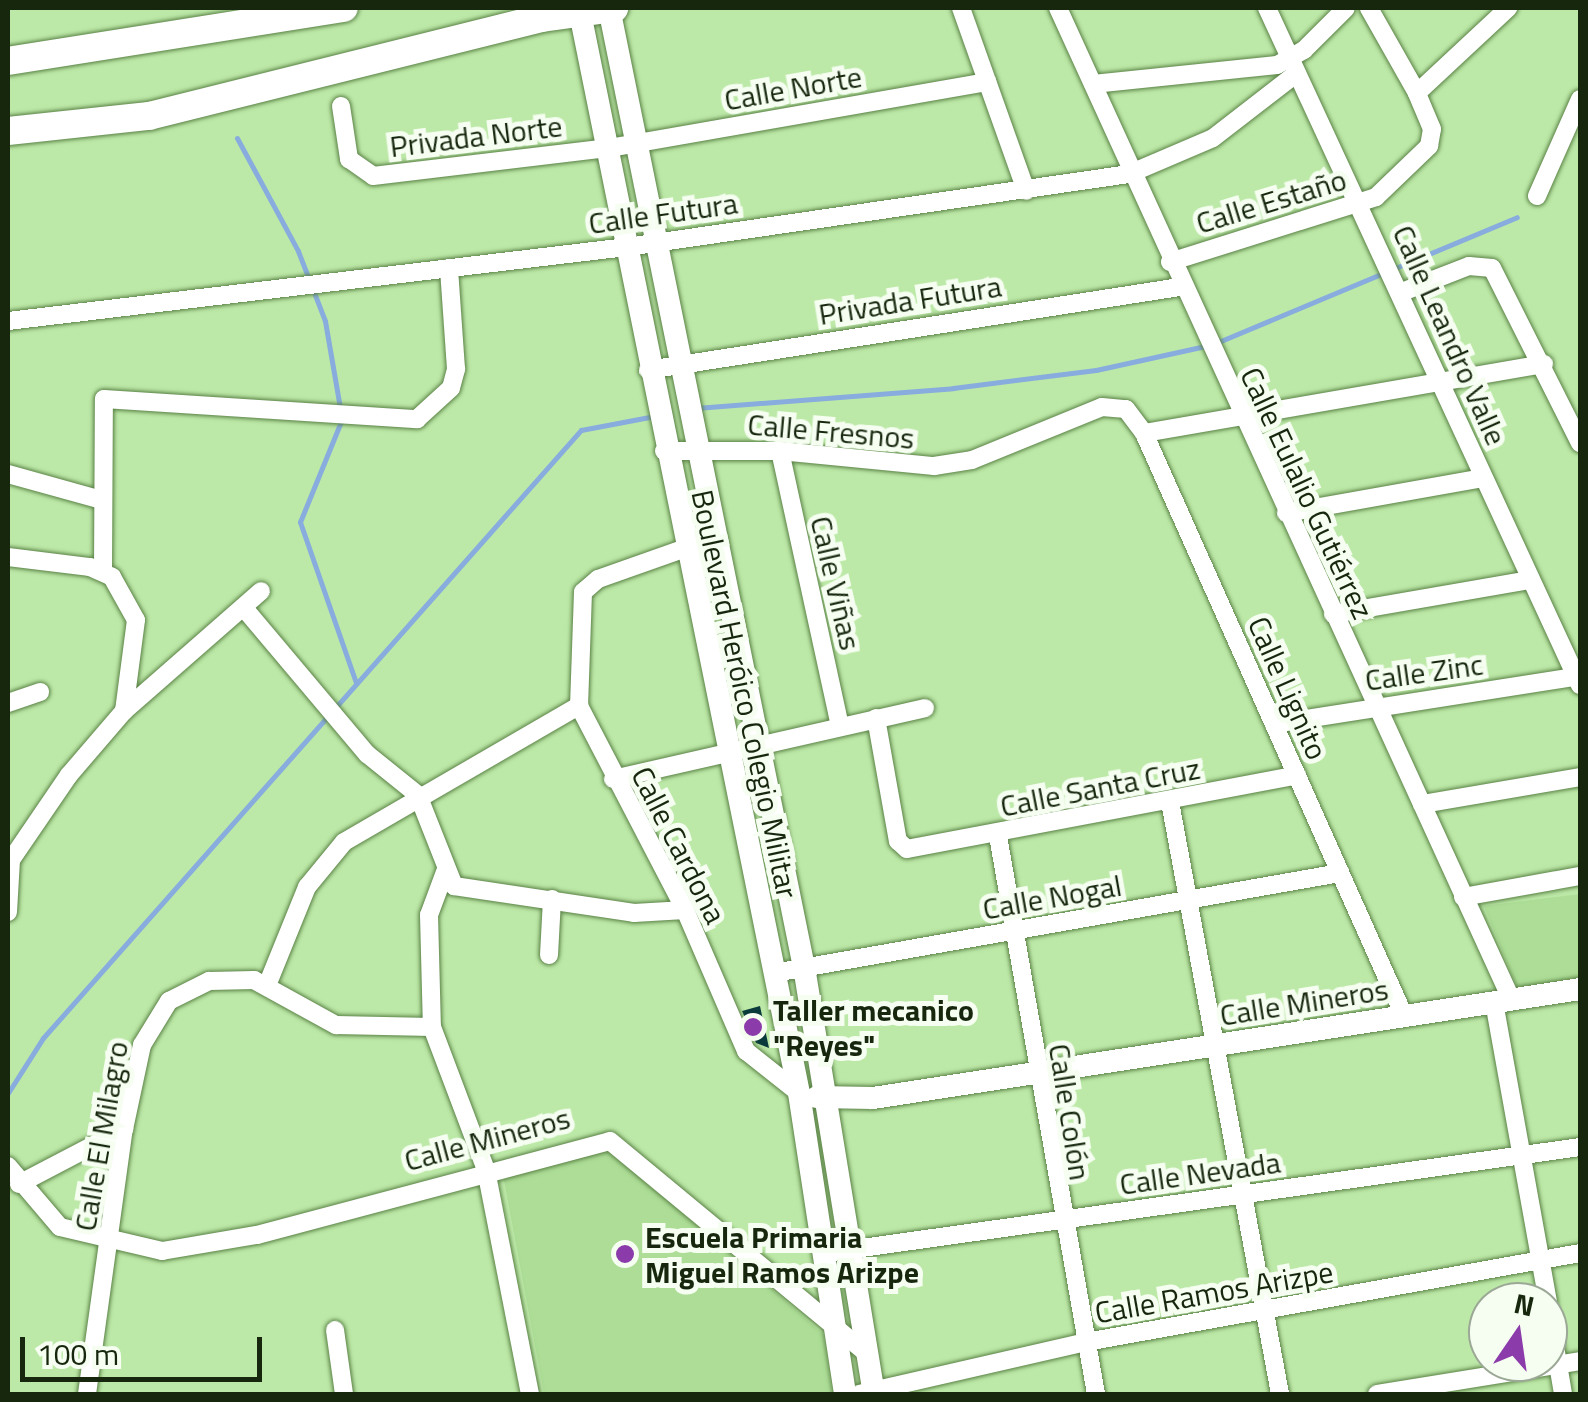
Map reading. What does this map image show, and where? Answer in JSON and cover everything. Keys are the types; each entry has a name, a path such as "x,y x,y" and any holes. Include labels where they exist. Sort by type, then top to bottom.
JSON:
{"main road":[{"path":"8,62 344,8"},
{"path":"8,130 148,116 579,10 611,8"}],"street":[{"name":"Boulevard Heróico Colegio Militar","path":"611,8 696,450 804,967 853,1250 869,1356 869,1393"},
{"path":"961,8 1026,191"},
{"name":"Calle Eulalio Gutiérrez","path":"1058,8 1180,287 1422,804 1502,1000 1522,1154 1544,1282"},
{"name":"Calle Leandro Valle","path":"1267,8 1402,292 1438,384 1579,679"},
{"name":"Calle Futura","path":"8,320 627,247 1129,174 1213,138 1294,67 1346,8"},
{"path":"1368,8 1417,93 1508,8"},
{"name":"Boulevard Heróico Colegio Militar","path":"579,10 609,148 683,549 799,1094 845,1394"},
{"path":"1093,84 1294,67"},
{"name":"Calle Norte","path":"609,148 987,82"},
{"name":"Calle Estaño","path":"1170,262 1361,202 1429,146 1432,129 1417,93"},
{"path":"1537,196 1550,151 1580,99"},
{"name":"Privada Norte","path":"342,106 349,159 373,176 609,148"},
{"path":"1402,292 1482,266 1504,282 1580,443"},
{"path":"124,711 136,620 102,571 98,500 102,406 108,396 417,418 451,388 456,369 449,268"},
{"name":"Privada Futura","path":"648,370 1180,287"},
{"path":"1144,433 1544,364"},
{"name":"Calle Fresnos","path":"664,451 780,451 934,466 972,460 1102,406 1126,409 1144,433"},
{"name":"Calle Lignito","path":"1144,433 1404,1016"},
{"name":"Calle Viñas","path":"780,451 840,726"},
{"path":"8,474 98,500"},
{"path":"1286,513 1482,478"},
{"name":"Calle Cardona","path":"683,549 598,579 583,592 579,706 613,778 685,910 746,1051 799,1094"},
{"path":"8,557 102,571"},
{"path":"1333,614 1530,580"},
{"path":"8,912 10,853 124,711 261,591"},
{"path":"244,608 367,754 418,795 454,886 653,914 685,910"},
{"name":"Calle Zinc","path":"1274,724 1579,679"},
{"path":"8,703 40,692"},
{"path":"432,1027 319,1020 268,984 322,862 418,795 579,706"},
{"path":"613,778 925,708"},
{"name":"Calle Santa Cruz","path":"876,718 898,841 914,850 1297,775"},
{"path":"1422,804 1580,777"},
{"path":"1170,802 1280,1394"},
{"name":"Calle Colón","path":"998,836 1060,1219 1096,1394"},
{"path":"446,872 429,915 432,1027 486,1170 530,1394"},
{"name":"Calle Nogal","path":"774,973 1340,872"},
{"path":"1463,898 1580,876"},
{"path":"549,954 552,898"},
{"name":"Calle El Milagro","path":"87,1394 124,1130 142,1045 169,1001 210,982 268,984"},
{"name":"Calle Mineros","path":"799,1094 827,1099 1035,1074 1580,989"},
{"path":"19,1184 124,1130"},
{"name":"Calle Mineros","path":"8,1166 19,1184 60,1227 110,1244 202,1247 486,1170 610,1141 836,1335 869,1356"},
{"name":"Calle Nevada","path":"826,1254 1580,1147"},
{"name":"Calle Ramos Arizpe","path":"869,1393 1086,1342 1580,1254"},
{"path":"335,1330 344,1394"},
{"path":"1377,1394 1468,1379"}],"shaded area":[{"path":"1580,894 1580,979 1517,987 1484,906"},
{"name":"Escuela Primaria Miguel Ramos Arizpe","path":"608,1147 823,1334 832,1394 544,1394 503,1175"}],"building":[{"name":"Taller mecanico \"Reyes\"","path":"760,1006 769,1048 756,1043 742,1011"}],"waterway":[{"path":"237,138 298,251 325,321 340,408"},
{"path":"1216,343 1517,217"},
{"path":"696,408 953,388 1096,370 1205,346"},
{"path":"8,1093 43,1038 581,430 655,416"},
{"path":"342,419 300,522 356,683"}],"place":[{"name":"Taller mecanico \"Reyes\"","path":"753,1027"},
{"name":"Escuela Primaria Miguel Ramos Arizpe","path":"625,1254"}]}
